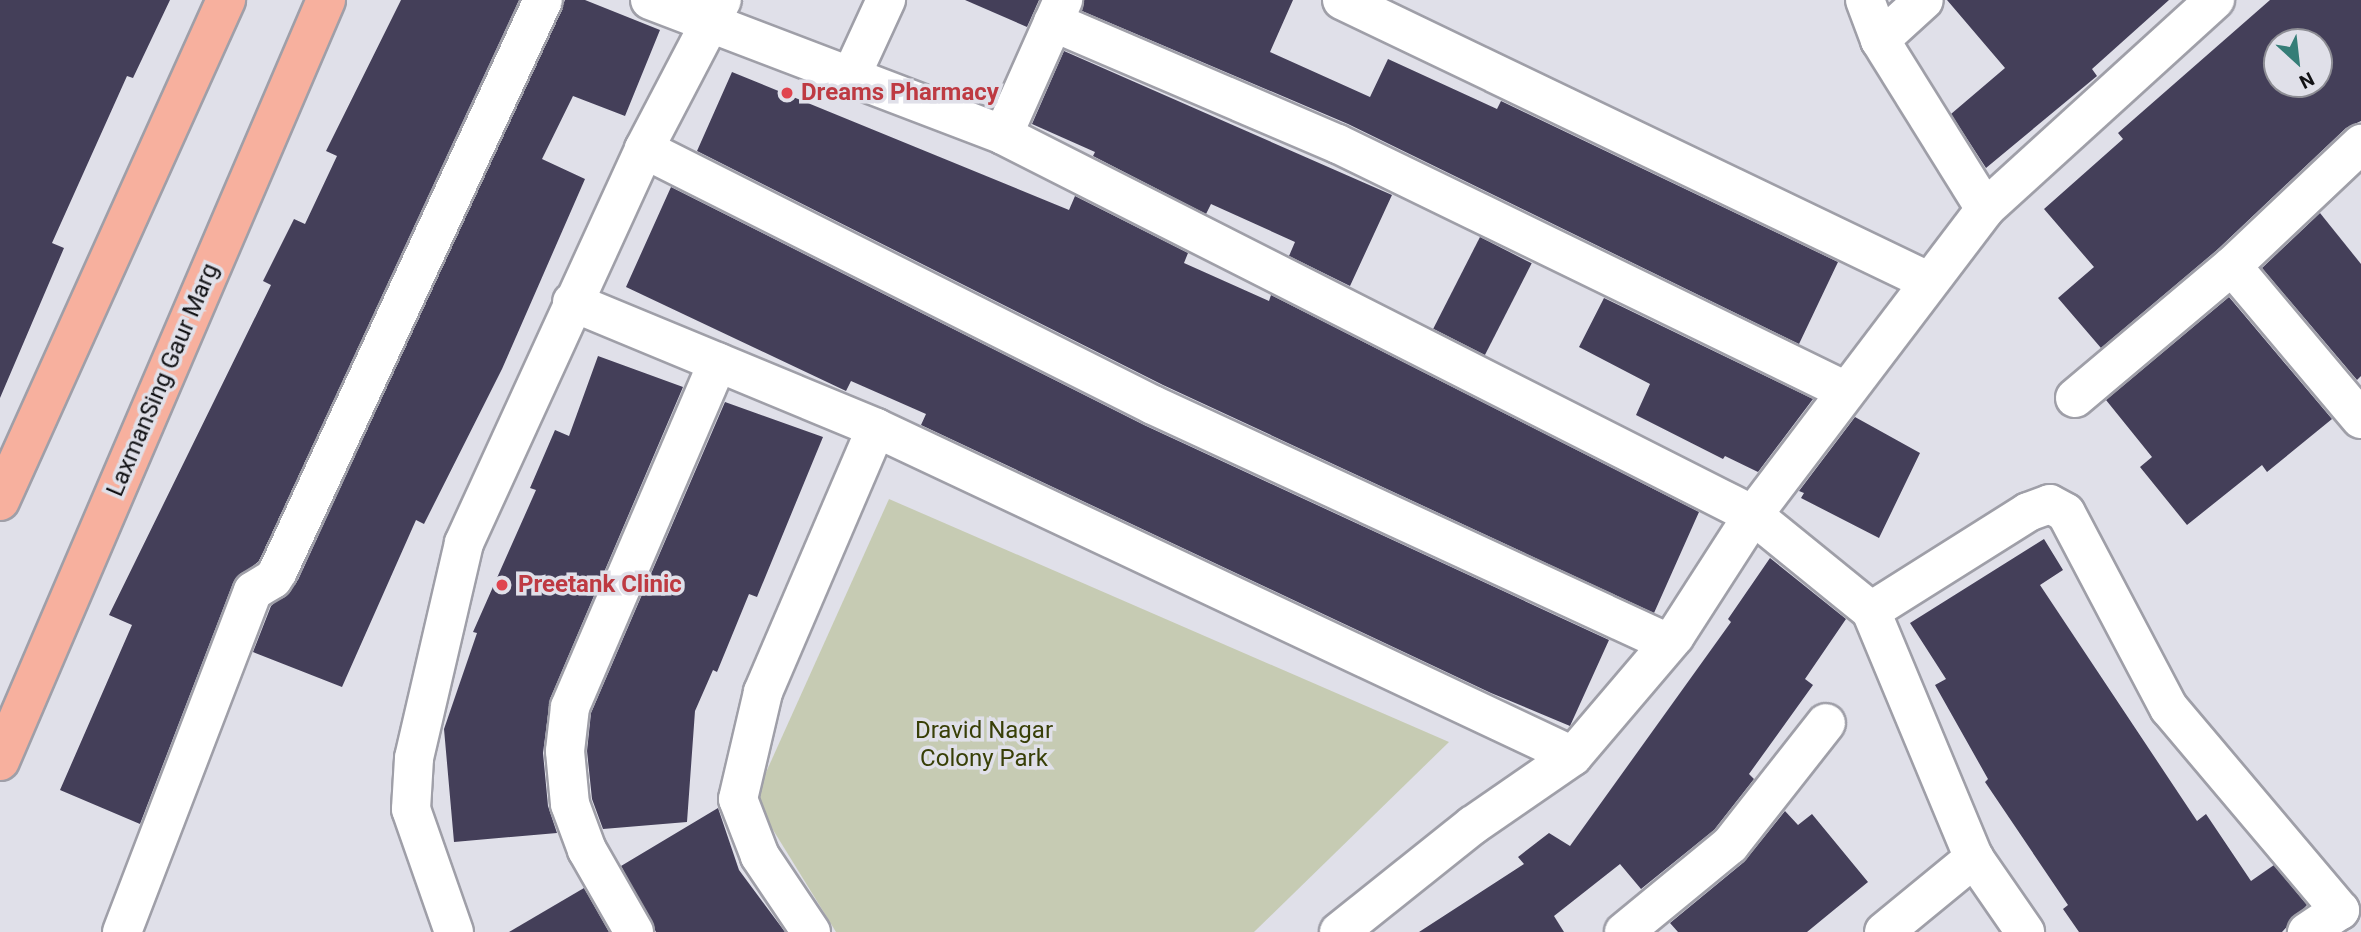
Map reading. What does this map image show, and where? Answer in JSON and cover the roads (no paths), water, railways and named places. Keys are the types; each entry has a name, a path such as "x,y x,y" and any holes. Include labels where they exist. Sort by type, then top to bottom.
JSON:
{"main road":[{"path":"0,501 226,0"},
{"name":"LaxmanSing Gaur Marg","path":"0,761 326,0"}],"street":[{"path":"121,932 253,591 273,579 278,571 542,0"},
{"path":"650,0 716,13 851,76 1003,135 1753,515 1871,611 1973,858 2025,932"},
{"path":"851,76 886,0"},
{"path":"1342,0 1928,281"},
{"path":"1865,0 1880,40 1985,209"},
{"path":"1880,40 1924,0"},
{"path":"1339,932 1473,825 1573,756 1668,643 1753,515 1985,209 2215,0"},
{"path":"1003,135 1058,11 1333,141 1846,391"},
{"path":"454,932 411,809 414,758 464,543 644,149 716,13"},
{"path":"2075,398 2232,266 2361,144"},
{"path":"644,149 1153,405 1668,643"},
{"path":"2232,266 2361,419"},
{"path":"572,302 876,428 1573,756"},
{"path":"634,932 587,850 570,804 565,751 570,707 718,362"},
{"path":"811,932 760,856 738,799 763,692 876,428"},
{"path":"1871,611 2028,512 2050,504 2066,513 2169,708 2347,921 2307,932"},
{"path":"1624,932 1730,845 1826,723"},
{"path":"1884,932 1973,858"}],"place":[{"name":"Dreams Pharmacy","path":"787,93"},
{"name":"Preetank Clinic","path":"502,585"}],"park label":[{"name":"Dravid Nagar Colony Park","path":"984,745"}]}
